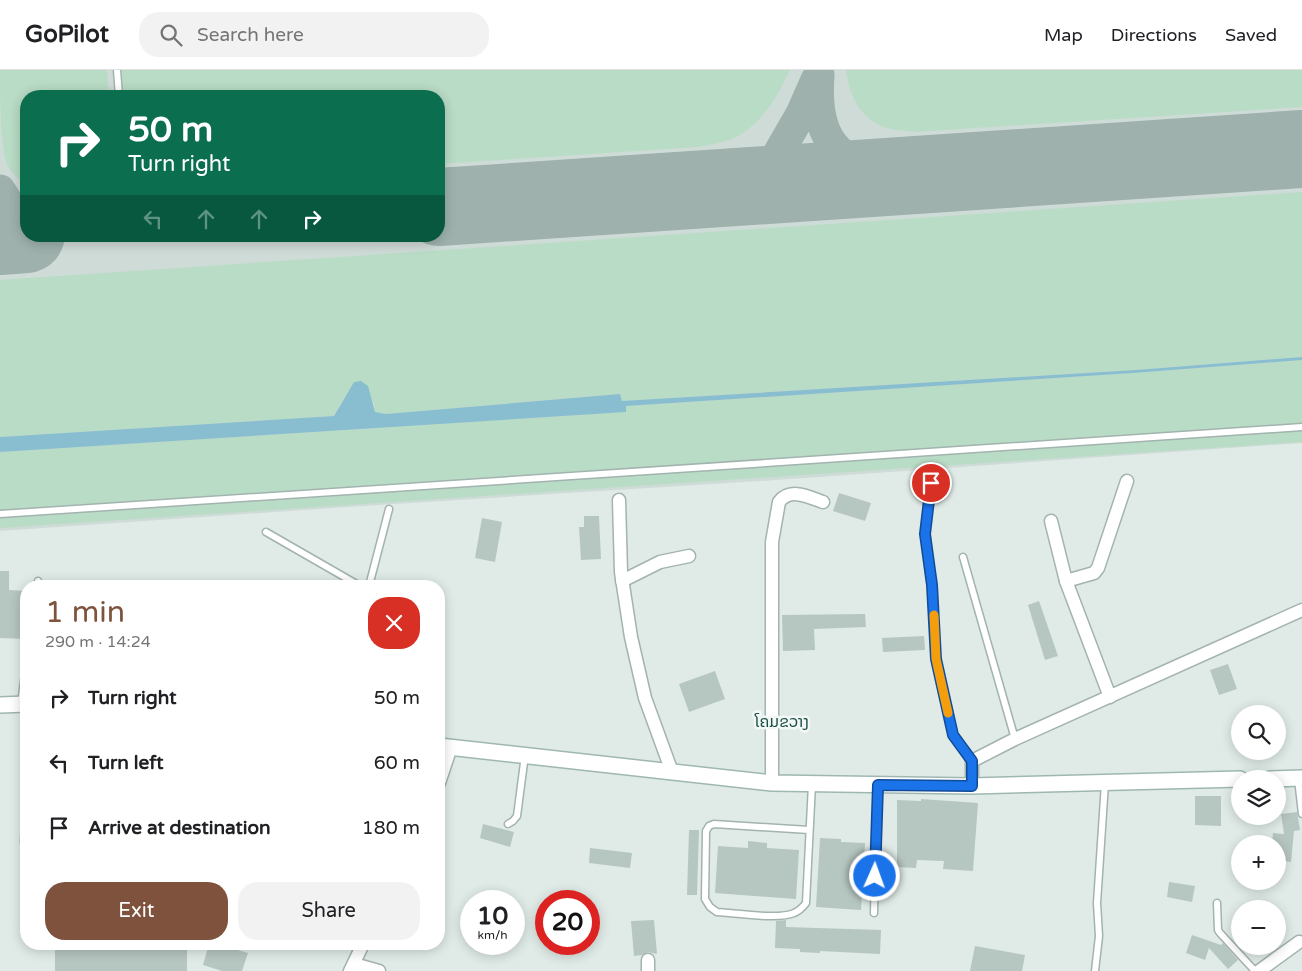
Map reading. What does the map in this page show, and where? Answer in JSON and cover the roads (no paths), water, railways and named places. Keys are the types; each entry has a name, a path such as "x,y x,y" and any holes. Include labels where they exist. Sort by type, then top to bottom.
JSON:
{"main road":[{"path":"0,705 20,704"},
{"path":"445,747 772,783 972,786 1231,780"},
{"path":"1286,778 1300,778"}],"street":[{"path":"1066,581 1094,572 1098,568 1127,481"},
{"path":"772,783 772,542 777,510 782,497 796,493 823,502"},
{"path":"619,500 622,581 631,637 645,698 672,772"},
{"path":"1051,521 1066,581 1110,696"},
{"path":"622,581 660,562 689,556"},
{"path":"972,786 972,761 1015,739 1110,696 1301,613"},
{"path":"1257,971 1299,942"},
{"path":"360,950 352,967 379,971"}],"lane":[{"path":"117,70 119,90"},
{"path":"0,514 622,472 897,456 1302,427"},
{"path":"933,473 925,534 932,585 936,659 953,735 972,761"},
{"path":"371,580 389,509"},
{"path":"266,532 350,580"},
{"path":"963,557 1015,739"},
{"path":"508,824 517,816 525,756"},
{"path":"1300,778 1302,814"},
{"path":"1095,971 1099,936 1097,903 1105,783"},
{"path":"810,830 714,824 709,826 706,831 705,899 710,907 718,912 784,916 796,913 806,903 810,830 812,784"},
{"path":"874,913 878,785"},
{"path":"1217,903 1218,930 1220,934 1257,971"}],"water":[{"path":"1302,357 1302,360 1133,373 626,406 626,412 0,452 0,437 334,416 354,382 361,381 368,386 375,412 386,414 620,394 622,401 1136,370"}],"district":[{"name":"ໂຄມຂວາງ","path":"782,722"}]}
